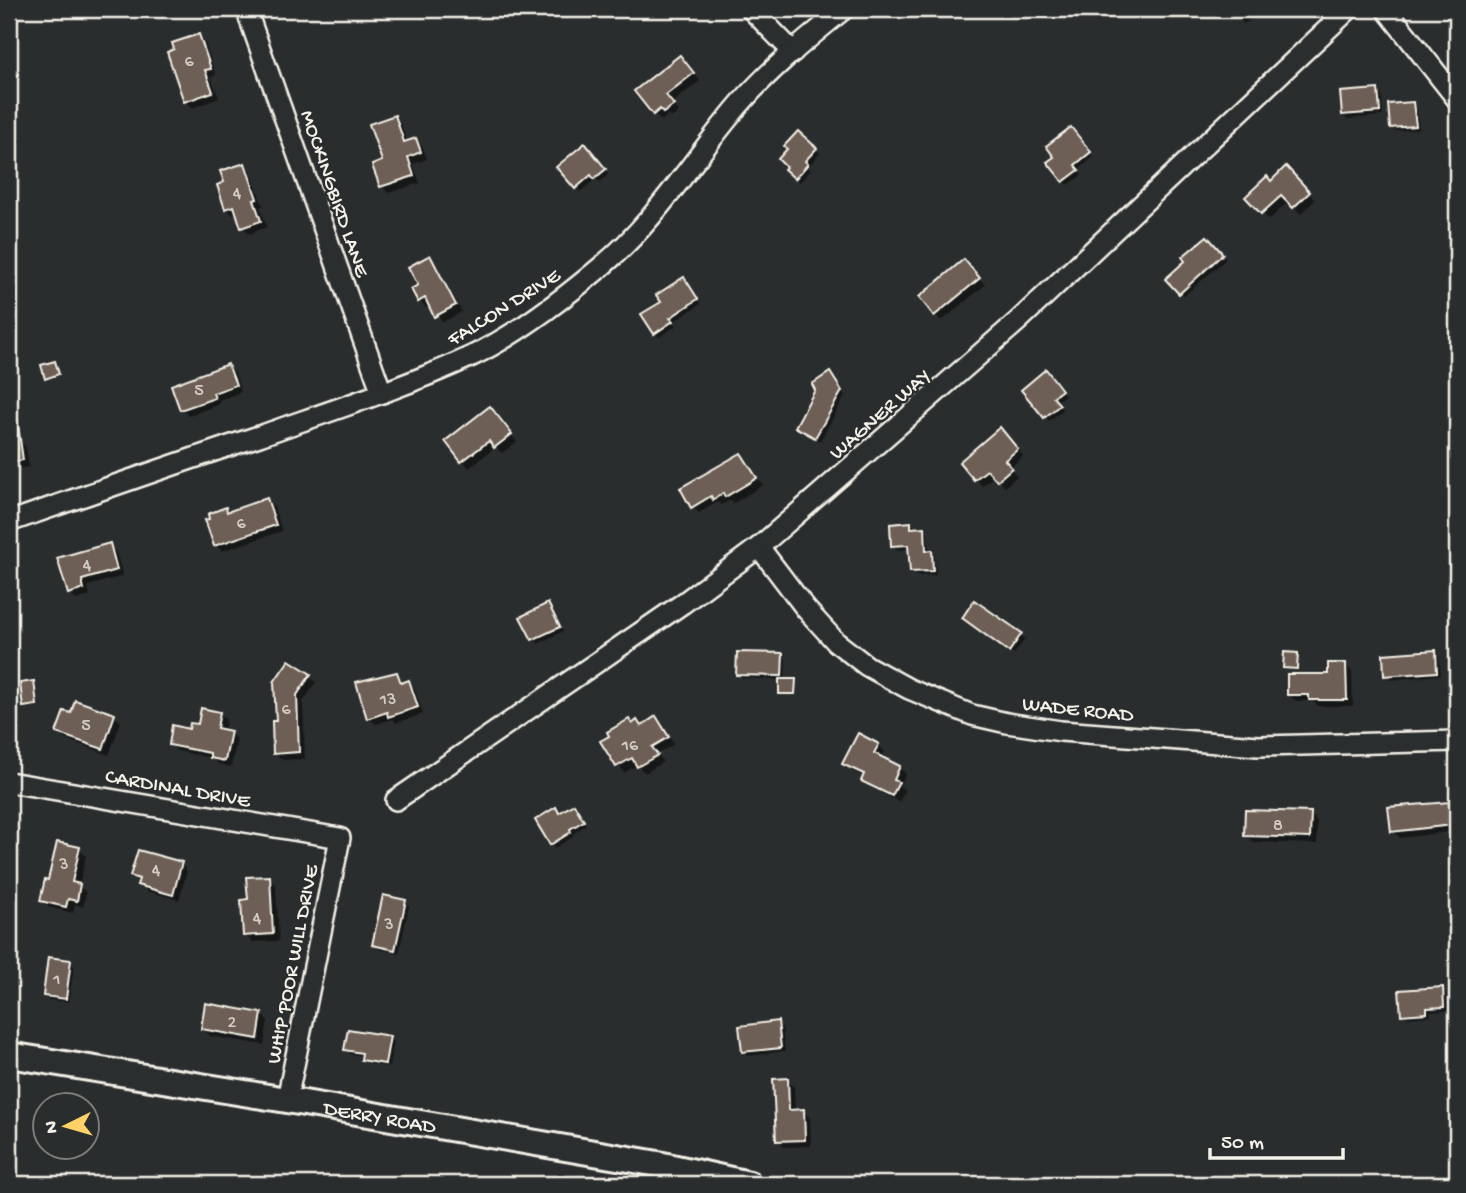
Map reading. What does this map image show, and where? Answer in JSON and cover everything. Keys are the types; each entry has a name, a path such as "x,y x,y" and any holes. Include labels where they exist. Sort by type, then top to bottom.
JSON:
{"main road":[{"name":"DERRY ROAD","path":"9,1055 658,1164 749,1184"}],"street":[{"name":"MOCKINGBIRD LANE","path":"246,9 382,393"},
{"path":"751,9 793,52"},
{"name":"FALCON DRIVE","path":"9,522 382,393 472,356 491,345 573,290 605,264 635,235 766,75 844,9"},
{"name":"WAGNER WAY","path":"396,800 682,604 759,547 1027,313 1349,9"},
{"path":"1386,9 1457,99"},
{"name":"WADE ROAD","path":"759,547 806,609 836,642 856,658 909,689 972,715 1061,731 1258,746 1457,741"},
{"name":"CARDINAL DRIVE","path":"9,782 340,838"},
{"name":"WHIP POOR WILL DRIVE","path":"288,1100 340,838"}],"building":[{"path":"199,34 211,69 205,70 213,92 184,102 167,52 174,49 172,43"},
{"path":"680,55 694,73 666,95 674,105 663,113 660,109 653,115 634,91"},
{"path":"1378,89 1380,112 1342,115 1340,92"},
{"path":"1413,102 1416,126 1390,128 1388,104"},
{"path":"395,115 404,142 416,138 421,152 408,157 414,176 380,187 372,165 382,161 369,124"},
{"path":"1071,127 1091,152 1075,165 1079,170 1063,182 1047,162 1054,157 1046,146"},
{"path":"798,131 817,148 805,161 808,164 795,179 778,159 787,149 784,146"},
{"path":"585,143 606,169 594,179 591,175 575,189 556,167"},
{"path":"245,163 261,221 241,228 234,206 225,209 217,185 224,182 220,171"},
{"path":"1286,166 1310,192 1293,208 1281,196 1261,214 1245,197 1267,176 1271,181"},
{"path":"1207,236 1223,254 1179,294 1165,279 1185,261 1182,257"},
{"path":"430,255 456,305 434,317 425,298 418,302 411,289 418,285 408,267"},
{"path":"964,259 980,278 934,316 919,297"},
{"path":"684,277 698,299 670,318 673,321 654,334 641,314 661,302 656,295"},
{"path":"55,361 59,374 45,379 41,365"},
{"path":"228,364 236,385 213,393 215,398 180,410 171,385"},
{"path":"1046,369 1062,390 1053,397 1060,405 1044,418 1021,390"},
{"path":"830,372 842,391 815,438 795,427 815,390 812,384"},
{"path":"490,406 512,434 494,448 489,441 461,462 445,441"},
{"path":"17,418 23,460 9,463 9,419"},
{"path":"1000,427 1018,449 1005,460 1012,468 997,481 987,470 974,480 959,462"},
{"path":"741,453 757,478 725,497 723,493 713,500 711,496 691,508 680,488"},
{"path":"267,498 276,525 214,546 205,520 209,519 208,514 226,507 227,512"},
{"path":"911,522 911,528 925,527 926,551 932,550 933,571 910,572 908,545 891,546 890,524"},
{"path":"110,543 117,570 82,580 84,589 68,594 57,558"},
{"path":"974,600 1022,633 1009,652 962,618"},
{"path":"548,603 560,627 532,640 520,617"},
{"path":"1436,650 1437,672 1384,676 1383,654"},
{"path":"737,652 783,653 782,676 736,675"},
{"path":"1284,652 1298,653 1297,669 1283,668"},
{"path":"289,660 311,674 297,695 299,752 273,754 272,721 276,721 274,682"},
{"path":"1328,663 1346,663 1347,700 1309,700 1309,695 1287,695 1287,674 1328,674"},
{"path":"397,672 401,683 409,680 418,707 388,717 387,712 367,719 356,682"},
{"path":"779,679 796,679 795,694 779,694"},
{"path":"34,681 37,705 23,707 20,683"},
{"path":"75,700 115,714 103,749 56,733 64,711 71,713"},
{"path":"201,708 220,712 217,728 231,731 225,761 210,758 210,753 169,745 172,725 189,729 190,723 198,724"},
{"path":"656,716 669,737 652,747 658,755 637,767 632,758 616,767 600,741 609,736 607,732 629,719 632,724 637,720 641,726"},
{"path":"858,733 879,744 874,753 900,766 894,780 899,782 892,796 861,781 864,774 842,764"},
{"path":"1450,802 1452,825 1391,832 1388,807"},
{"path":"574,804 584,821 550,845 535,820 556,807 559,813"},
{"path":"1245,810 1311,812 1310,838 1244,836"},
{"path":"57,842 80,847 72,882 80,884 77,901 68,899 66,907 40,901"},
{"path":"138,850 182,862 173,895 137,885 139,879 130,876"},
{"path":"270,876 273,934 243,936 241,900 248,899 246,877"},
{"path":"383,895 406,900 395,950 372,945"},
{"path":"48,957 71,960 66,999 43,996"},
{"path":"1443,987 1444,1007 1427,1008 1427,1013 1401,1015 1399,990"},
{"path":"205,1003 262,1013 258,1039 201,1029"},
{"path":"778,1021 781,1048 742,1052 739,1026"},
{"path":"348,1029 390,1036 385,1064 361,1060 362,1053 344,1050"},
{"path":"788,1078 789,1110 804,1109 805,1140 776,1141 773,1079"}]}
